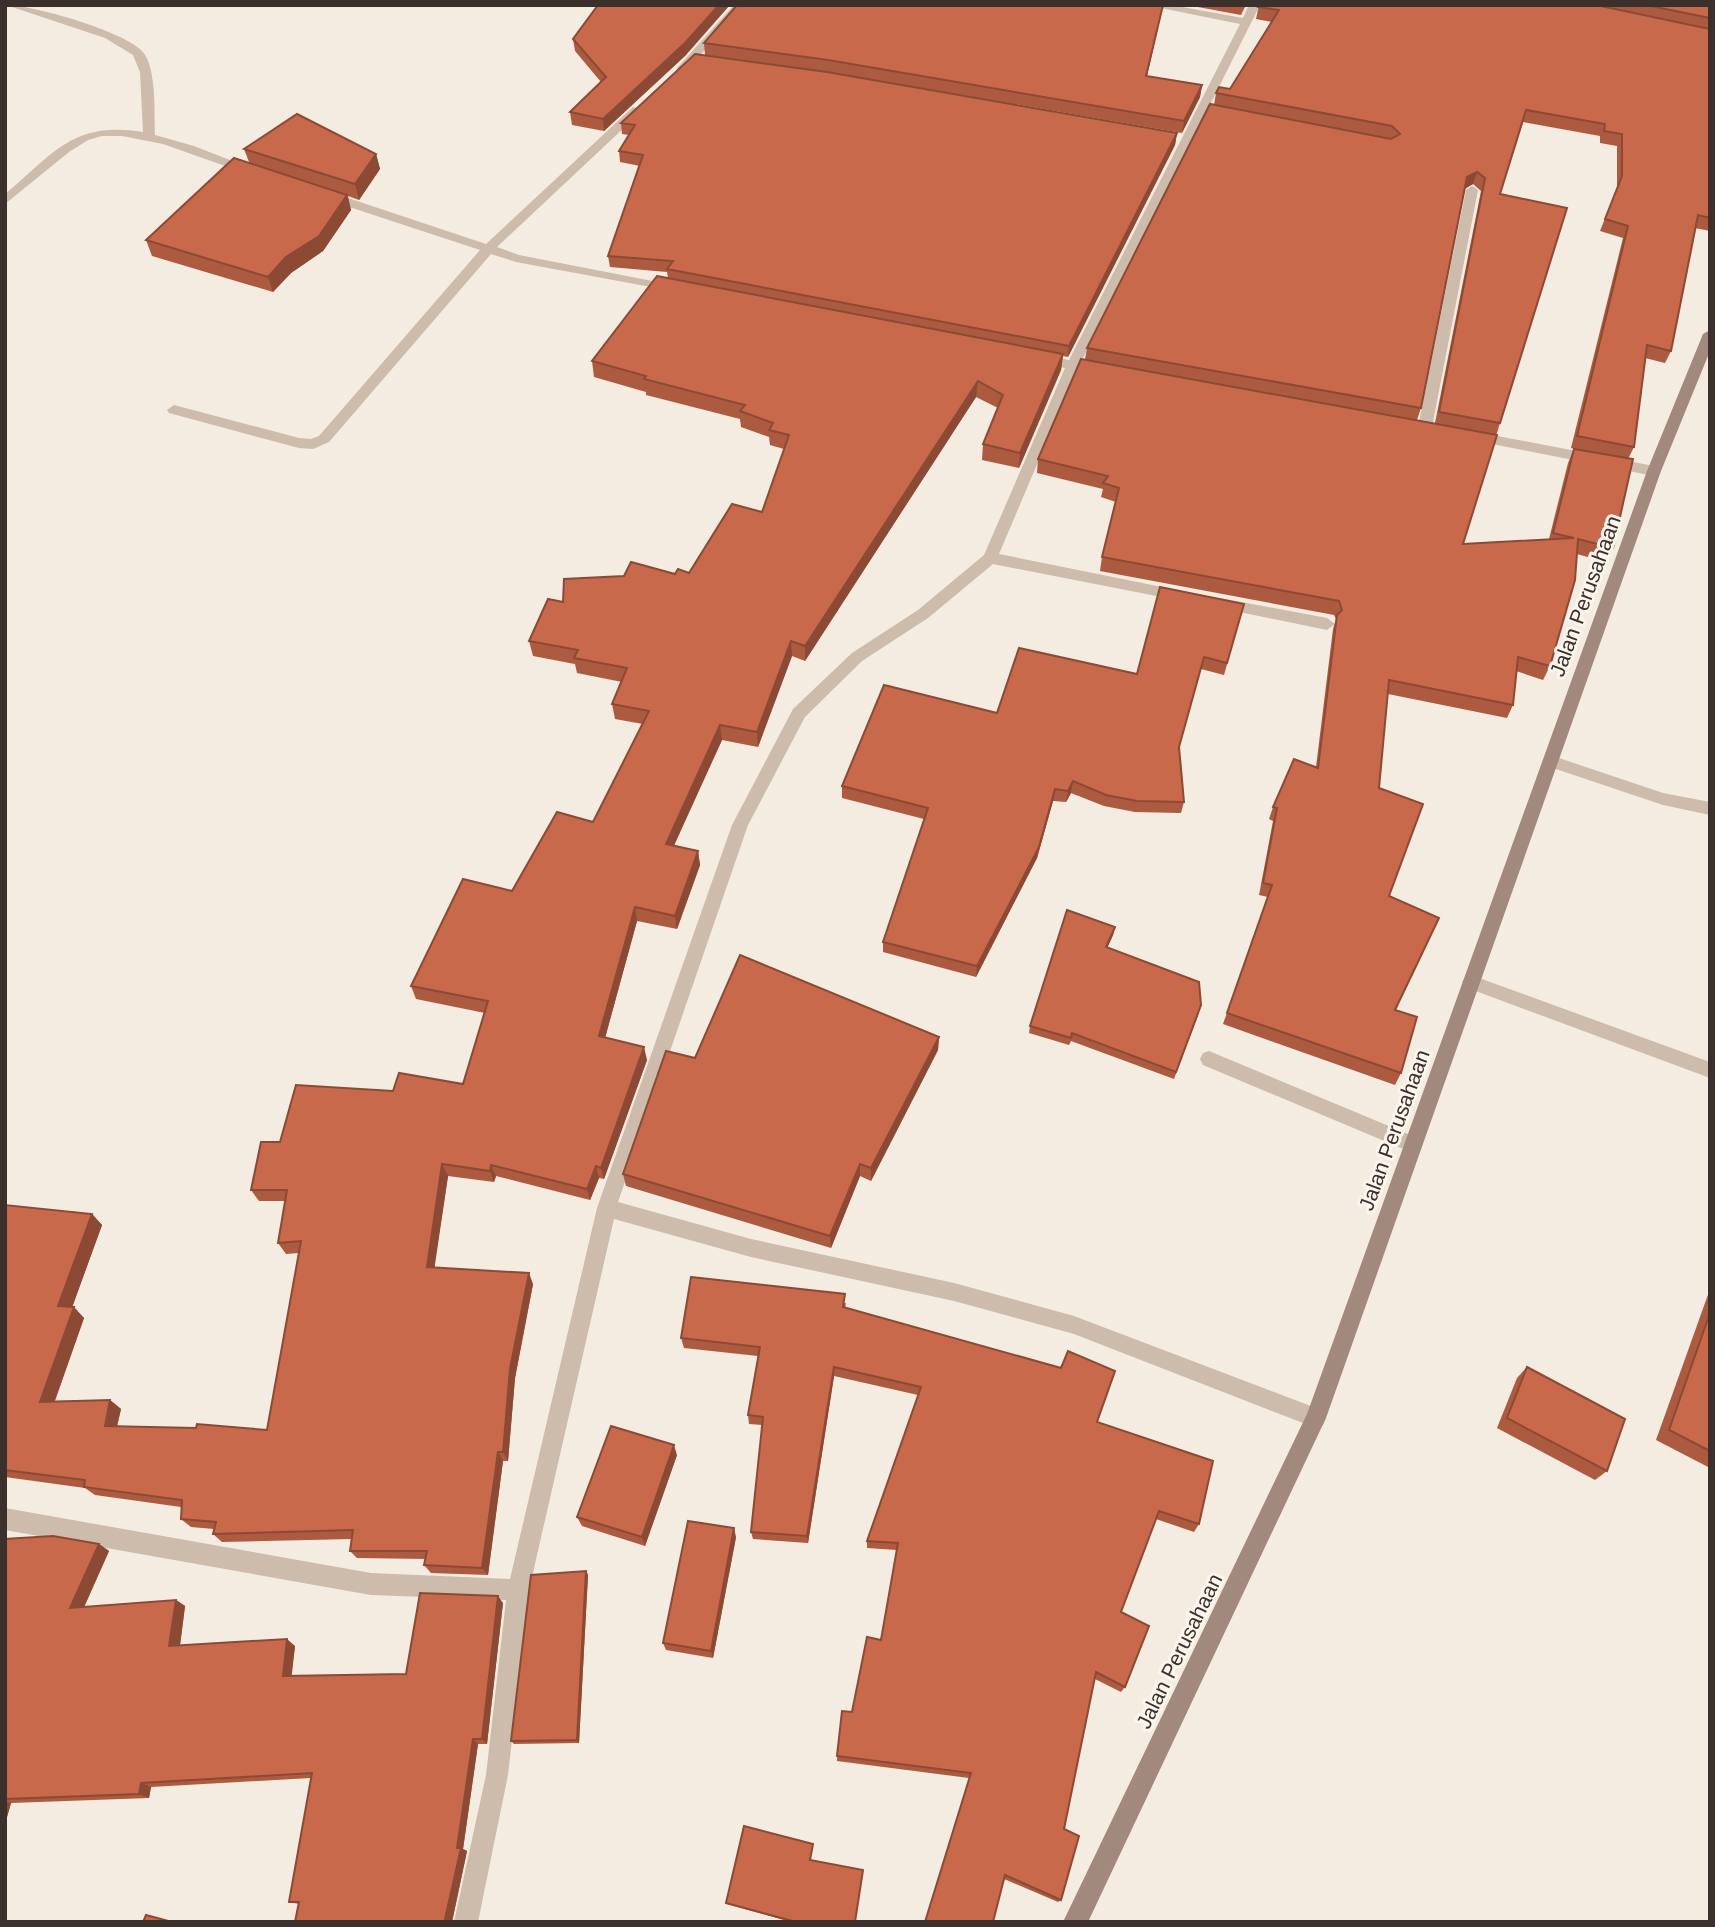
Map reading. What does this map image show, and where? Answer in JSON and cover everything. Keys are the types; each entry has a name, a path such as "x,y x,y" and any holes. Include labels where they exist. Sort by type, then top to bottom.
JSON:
{"main road":[{"name":"Jalan Perusahaan","path":"1074,1922 1316,1418 1654,471 1710,334"}],"street":[{"path":"10,5 109,36 138,52 146,72 149,137"},
{"path":"672,78 740,5"},
{"path":"1151,5 1245,22"},
{"path":"466,1922 497,1776 518,1590 607,1208 740,825 799,713 857,657 923,614 990,558 1073,365 1178,139 1209,111 1245,22 1255,5"},
{"path":"692,59 706,61"},
{"path":"174,410 299,443 313,444 324,439 488,249 651,97"},
{"path":"5,200 86,136 113,132 149,137 258,173"},
{"path":"5,182 35,176"},
{"path":"309,190 516,258 693,292"},
{"path":"1472,190 1432,429 1654,471"},
{"path":"1032,358 1100,370"},
{"path":"990,558 1327,624"},
{"path":"1550,761 1664,799 1710,808"},
{"path":"1471,982 1710,1070"},
{"path":"1209,1059 1413,1145"},
{"path":"607,1208 751,1248 954,1292 1074,1325 1316,1418"},
{"path":"5,1519 371,1584 518,1590"}],"building":[{"path":"598,5 719,5 685,43 603,119 570,112 606,77 573,39"},
{"path":"737,5 1163,5 1146,76 1202,85 1184,121 828,60 704,43"},
{"path":"1596,5 1710,29 1710,218 1698,215 1671,351 1647,345 1634,447 1577,436 1628,226 1605,219 1622,176 1622,134 1604,131 1605,124 1526,110 1500,194 1567,208 1500,423 1439,412 1485,178 1477,172 1467,177 1421,408 1087,348 1210,104 1391,139 1400,134 1392,126 1216,93 1219,87 1230,89 1279,10 1258,7"},
{"path":"1646,5 1710,5 1710,18"},
{"path":"695,54 827,72 1177,133 1069,346 667,269 673,261 608,256 643,155 619,151 635,125 621,123"},
{"path":"297,114 376,154 355,184 244,149"},
{"path":"234,158 347,195 319,236 286,257 268,277 146,240"},
{"path":"657,276 1063,354 1020,453 983,444 1003,395 978,381 805,646 791,641 757,732 720,725 666,844 698,851 675,916 635,907 599,1036 644,1047 601,1168 596,1166 587,1189 491,1165 490,1171 442,1164 427,1267 529,1273 510,1369 503,1452 498,1452 482,1568 424,1565 427,1551 350,1551 353,1530 213,1534 216,1522 181,1519 182,1500 84,1487 85,1480 5,1470 5,1205 92,1214 58,1306 74,1307 40,1402 110,1400 105,1426 196,1428 197,1424 267,1430 301,1241 278,1243 287,1190 251,1190 261,1142 280,1142 296,1085 393,1091 399,1073 463,1084 488,1001 411,986 463,879 512,891 557,812 593,822 649,711 612,704 627,668 574,658 578,650 529,641 548,599 563,602 564,579 624,576 631,562 675,574 678,569 689,573 732,504 762,512 789,435 769,430 773,423 740,411 745,405 644,379 646,376 592,361"},
{"path":"1081,359 1497,435 1463,544 1574,538 1553,533 1574,449 1633,459 1613,548 1578,539 1575,580 1550,666 1518,657 1513,705 1389,680 1379,788 1423,804 1389,896 1439,918 1395,1010 1417,1017 1401,1073 1227,1013 1272,885 1263,883 1277,808 1273,807 1294,759 1318,768 1337,615 1342,610 1339,601 1102,557 1119,488 1103,483 1108,476 1038,459"},
{"path":"1160,587 1244,604 1227,663 1204,657 1179,747 1184,802 1137,801 1106,795 1073,781 1068,791 1055,789 1039,847 977,966 883,942 928,808 842,786 884,685 997,713 1019,648 1137,674"},
{"path":"1067,910 1115,927 1106,947 1199,982 1201,1005 1176,1072 1072,1033 1071,1038 1030,1026"},
{"path":"740,955 939,1037 871,1168 860,1164 830,1236 623,1174 666,1051 695,1058"},
{"path":"691,1277 845,1294 843,1307 1061,1368 1068,1351 1115,1371 1097,1422 1213,1461 1199,1524 1159,1511 1121,1612 1149,1626 1125,1687 1096,1672 1064,1829 1079,1836 1061,1900 1005,1875 993,1922 925,1922 971,1773 837,1756 842,1711 852,1712 867,1637 881,1640 898,1543 867,1541 921,1387 834,1367 807,1536 751,1532 763,1417 748,1415 760,1347 681,1338"},
{"path":"1710,1313 1710,1451 1669,1430"},
{"path":"1527,1367 1625,1419 1607,1471 1507,1418"},
{"path":"611,1426 674,1445 642,1537 577,1517"},
{"path":"688,1521 734,1528 711,1651 663,1643"},
{"path":"53,1536 99,1544 70,1608 176,1600 169,1646 287,1639 283,1676 406,1674 420,1593 498,1596 482,1739 473,1739 457,1848 461,1848 445,1919 448,1922 295,1922 299,1902 289,1902 312,1773 141,1783 139,1794 5,1799 5,1539"},
{"path":"586,1571 577,1740 511,1741 531,1575"},
{"path":"744,1826 813,1844 810,1860 863,1870 855,1922 796,1922 726,1903"},
{"path":"146,1915 172,1922 143,1922"}]}
